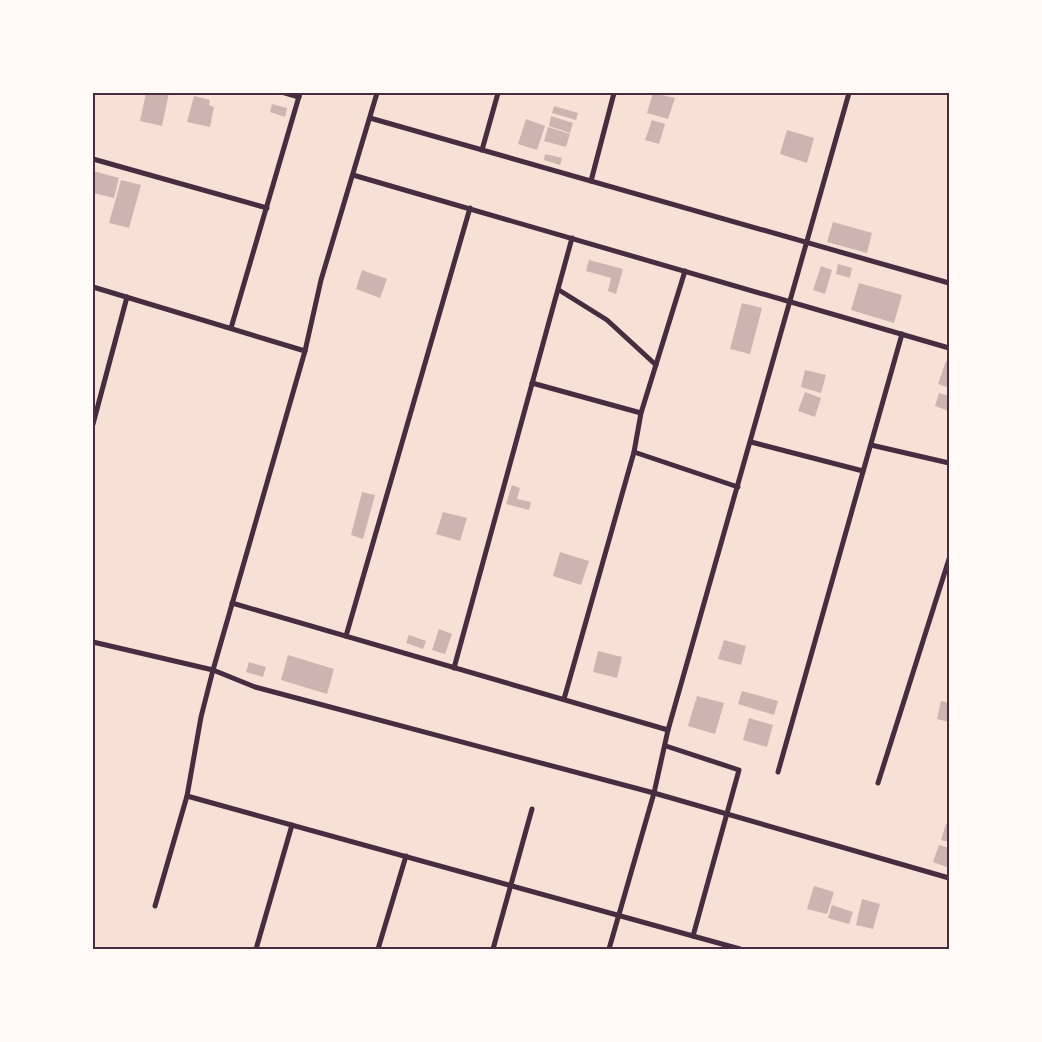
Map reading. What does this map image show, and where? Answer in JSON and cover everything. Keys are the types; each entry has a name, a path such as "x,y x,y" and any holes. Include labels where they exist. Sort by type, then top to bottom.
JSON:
{"street":[{"path":"231,328 300,95 285,93"},
{"path":"155,906 187,796 201,717 213,670 305,351 321,280 377,93"},
{"path":"482,150 498,93"},
{"path":"591,181 614,93"},
{"path":"609,949 654,793 668,730 849,93"},
{"path":"370,118 949,283"},
{"path":"93,159 267,208"},
{"path":"354,175 949,348"},
{"path":"346,636 470,208"},
{"path":"454,668 572,238"},
{"path":"564,699 634,452 641,413 685,271"},
{"path":"93,287 305,351"},
{"path":"559,290 607,320 656,365"},
{"path":"93,424 127,297"},
{"path":"778,772 902,334"},
{"path":"532,383 641,413"},
{"path":"751,442 863,471"},
{"path":"871,445 949,463"},
{"path":"634,452 738,487"},
{"path":"878,783 949,559"},
{"path":"232,603 668,730"},
{"path":"93,642 213,670 255,687 654,793 949,878"},
{"path":"666,746 739,770 693,936"},
{"path":"187,796 740,949"},
{"path":"494,949 532,809"},
{"path":"256,949 292,825"},
{"path":"378,949 406,856"}],"building":[{"path":"146,93 169,93 162,126 140,121"},
{"path":"653,93 675,98 668,119 647,113"},
{"path":"194,96 210,100 209,105 214,107 210,127 187,122"},
{"path":"272,104 287,108 285,117 270,112"},
{"path":"554,106 578,113 576,120 552,113"},
{"path":"551,116 573,123 570,133 549,126"},
{"path":"526,119 545,126 537,150 518,144"},
{"path":"652,120 665,124 659,144 645,140"},
{"path":"548,127 570,134 566,147 544,141"},
{"path":"787,130 814,138 807,163 780,154"},
{"path":"545,154 562,158 560,165 544,160"},
{"path":"93,171 119,178 114,198 93,193"},
{"path":"121,180 141,185 129,228 109,223"},
{"path":"833,222 872,233 867,253 827,242"},
{"path":"589,260 623,269 616,294 608,291 611,278 586,271"},
{"path":"838,264 852,268 850,278 836,274"},
{"path":"821,266 832,270 825,294 813,290"},
{"path":"362,270 387,279 380,298 356,289"},
{"path":"859,283 902,295 894,323 851,310"},
{"path":"742,303 762,308 750,354 730,349"},
{"path":"946,361 949,362 947,387 938,384"},
{"path":"805,370 826,375 821,393 801,387"},
{"path":"805,392 821,398 815,417 798,411"},
{"path":"939,393 949,396 949,411 935,406"},
{"path":"512,485 520,488 517,499 531,502 529,510 506,504"},
{"path":"362,492 375,495 363,539 351,535"},
{"path":"443,512 467,518 460,541 436,534"},
{"path":"560,552 589,561 581,585 553,576"},
{"path":"439,629 452,634 445,654 432,650"},
{"path":"409,635 426,641 423,649 406,643"},
{"path":"724,640 746,646 741,665 718,659"},
{"path":"598,651 622,657 617,678 593,672"},
{"path":"288,655 334,669 327,694 281,680"},
{"path":"249,662 266,667 263,677 246,672"},
{"path":"742,691 778,701 774,715 738,704"},
{"path":"697,696 724,703 715,734 688,726"},
{"path":"941,701 949,703 949,722 937,719"},
{"path":"749,718 773,725 767,747 743,740"},
{"path":"946,824 949,825 949,842 941,840"},
{"path":"939,845 949,848 949,868 933,862"},
{"path":"814,886 834,892 827,914 807,909"},
{"path":"862,899 880,904 873,929 856,925"},
{"path":"832,905 853,912 849,924 828,918"}]}
